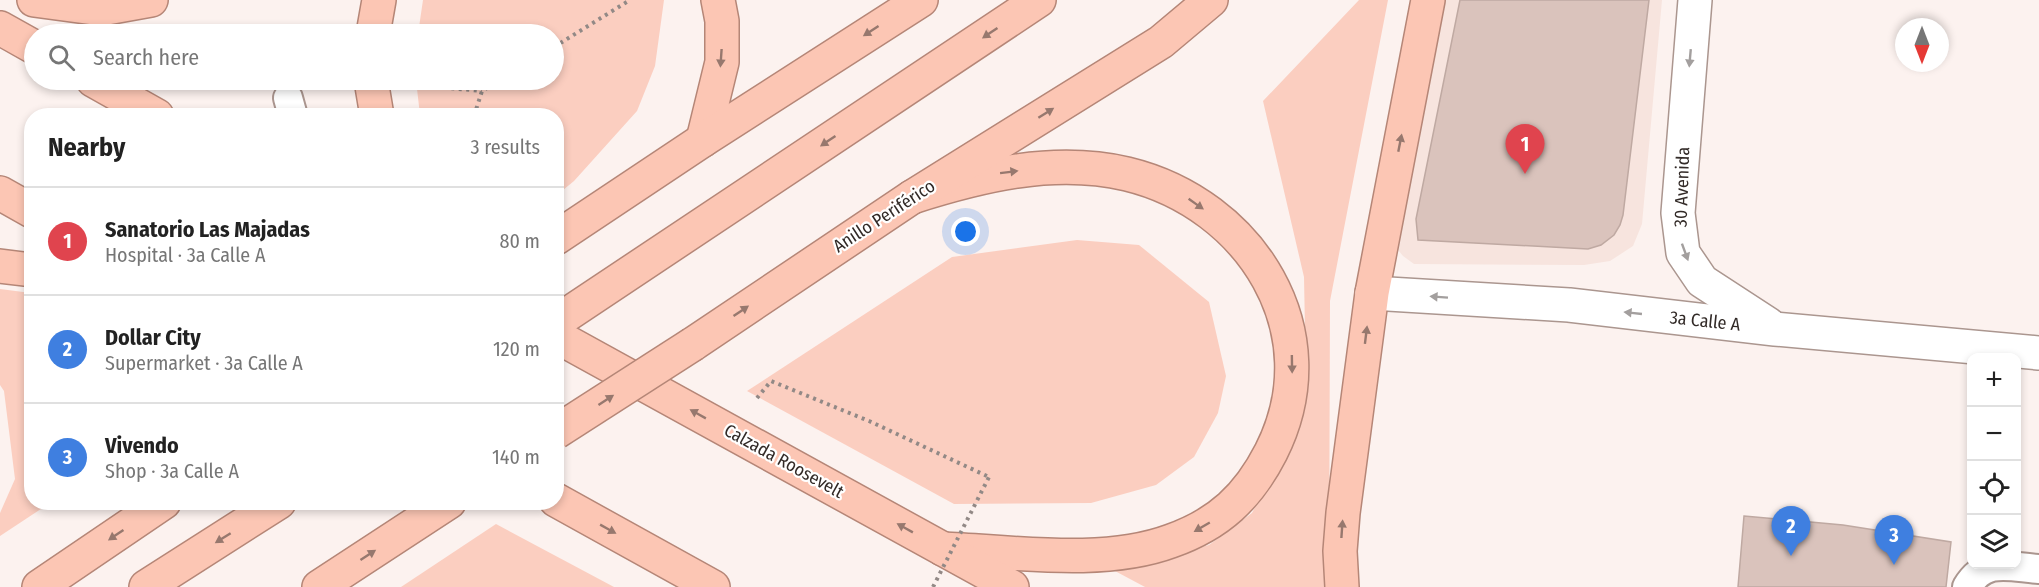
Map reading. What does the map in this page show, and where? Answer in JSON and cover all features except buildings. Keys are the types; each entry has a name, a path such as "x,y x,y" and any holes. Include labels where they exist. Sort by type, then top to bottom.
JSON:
{"highway":[{"path":"34,0 101,9 151,0"},
{"path":"375,24 379,0"},
{"path":"703,140 722,62 722,21 718,0"},
{"path":"564,233 921,0"},
{"path":"564,317 1039,0"},
{"name":"Anillo Periférico","path":"564,427 693,344 912,197 1161,42 1211,0"},
{"path":"1342,587 1340,551 1343,513 1372,293 1428,0"},
{"path":"0,28 24,41"},
{"path":"111,90 143,108"},
{"path":"372,90 375,108"},
{"path":"912,197 964,180 1000,173 1062,167 1127,174 1163,185 1190,199 1232,230 1269,279 1291,338 1293,369 1290,398 1282,430 1252,484 1226,512 1198,530 1169,542 1126,553 1105,555 944,549"},
{"path":"0,193 24,206"},
{"path":"0,266 24,269"},
{"name":"Calzada Roosevelt","path":"564,340 1012,587"},
{"path":"564,504 713,587"},
{"path":"39,587 152,510"},
{"path":"146,587 268,510"},
{"path":"318,587 436,510"}],"street":[{"name":"30 Avenida","path":"1695,0 1677,213 1683,253 1702,281 1775,328"},
{"name":"3a Calle A","path":"1372,293 1569,305 1775,328 2039,353"}],"lane":[{"path":"1967,587 1974,576 1992,565 2039,569"}],"path":[{"path":"564,41 630,0"},
{"path":"472,90 482,91 477,108"},
{"path":"732,432 771,381 869,421 989,477 933,587"}],"shaded area":[{"path":"423,0 664,0 655,66 637,111 564,189 564,108 419,108 417,90 564,90 564,24 419,24"},
{"path":"1359,0 1388,0 1330,301 1329,587 1145,587 1115,571 1209,545 1252,513 1284,453 1306,382 1304,277 1263,101"},
{"path":"1438,0 1662,0 1642,224 1633,246 1610,261 1584,265 1414,264 1394,245"},
{"path":"1077,240 1139,245 1209,302 1226,376 1218,413 1194,457 1156,485 1091,503 954,504 747,391 952,257"},
{"path":"0,289 24,292 24,510 39,510 0,536 0,513 15,479 4,391 0,385"},
{"path":"496,524 614,587 401,587"}],"place":[{"name":"Sanatorio Las Majadas","path":"1525,174"},
{"name":"Dollar City","path":"1791,556"},
{"name":"Vivendo","path":"1894,565"}]}
